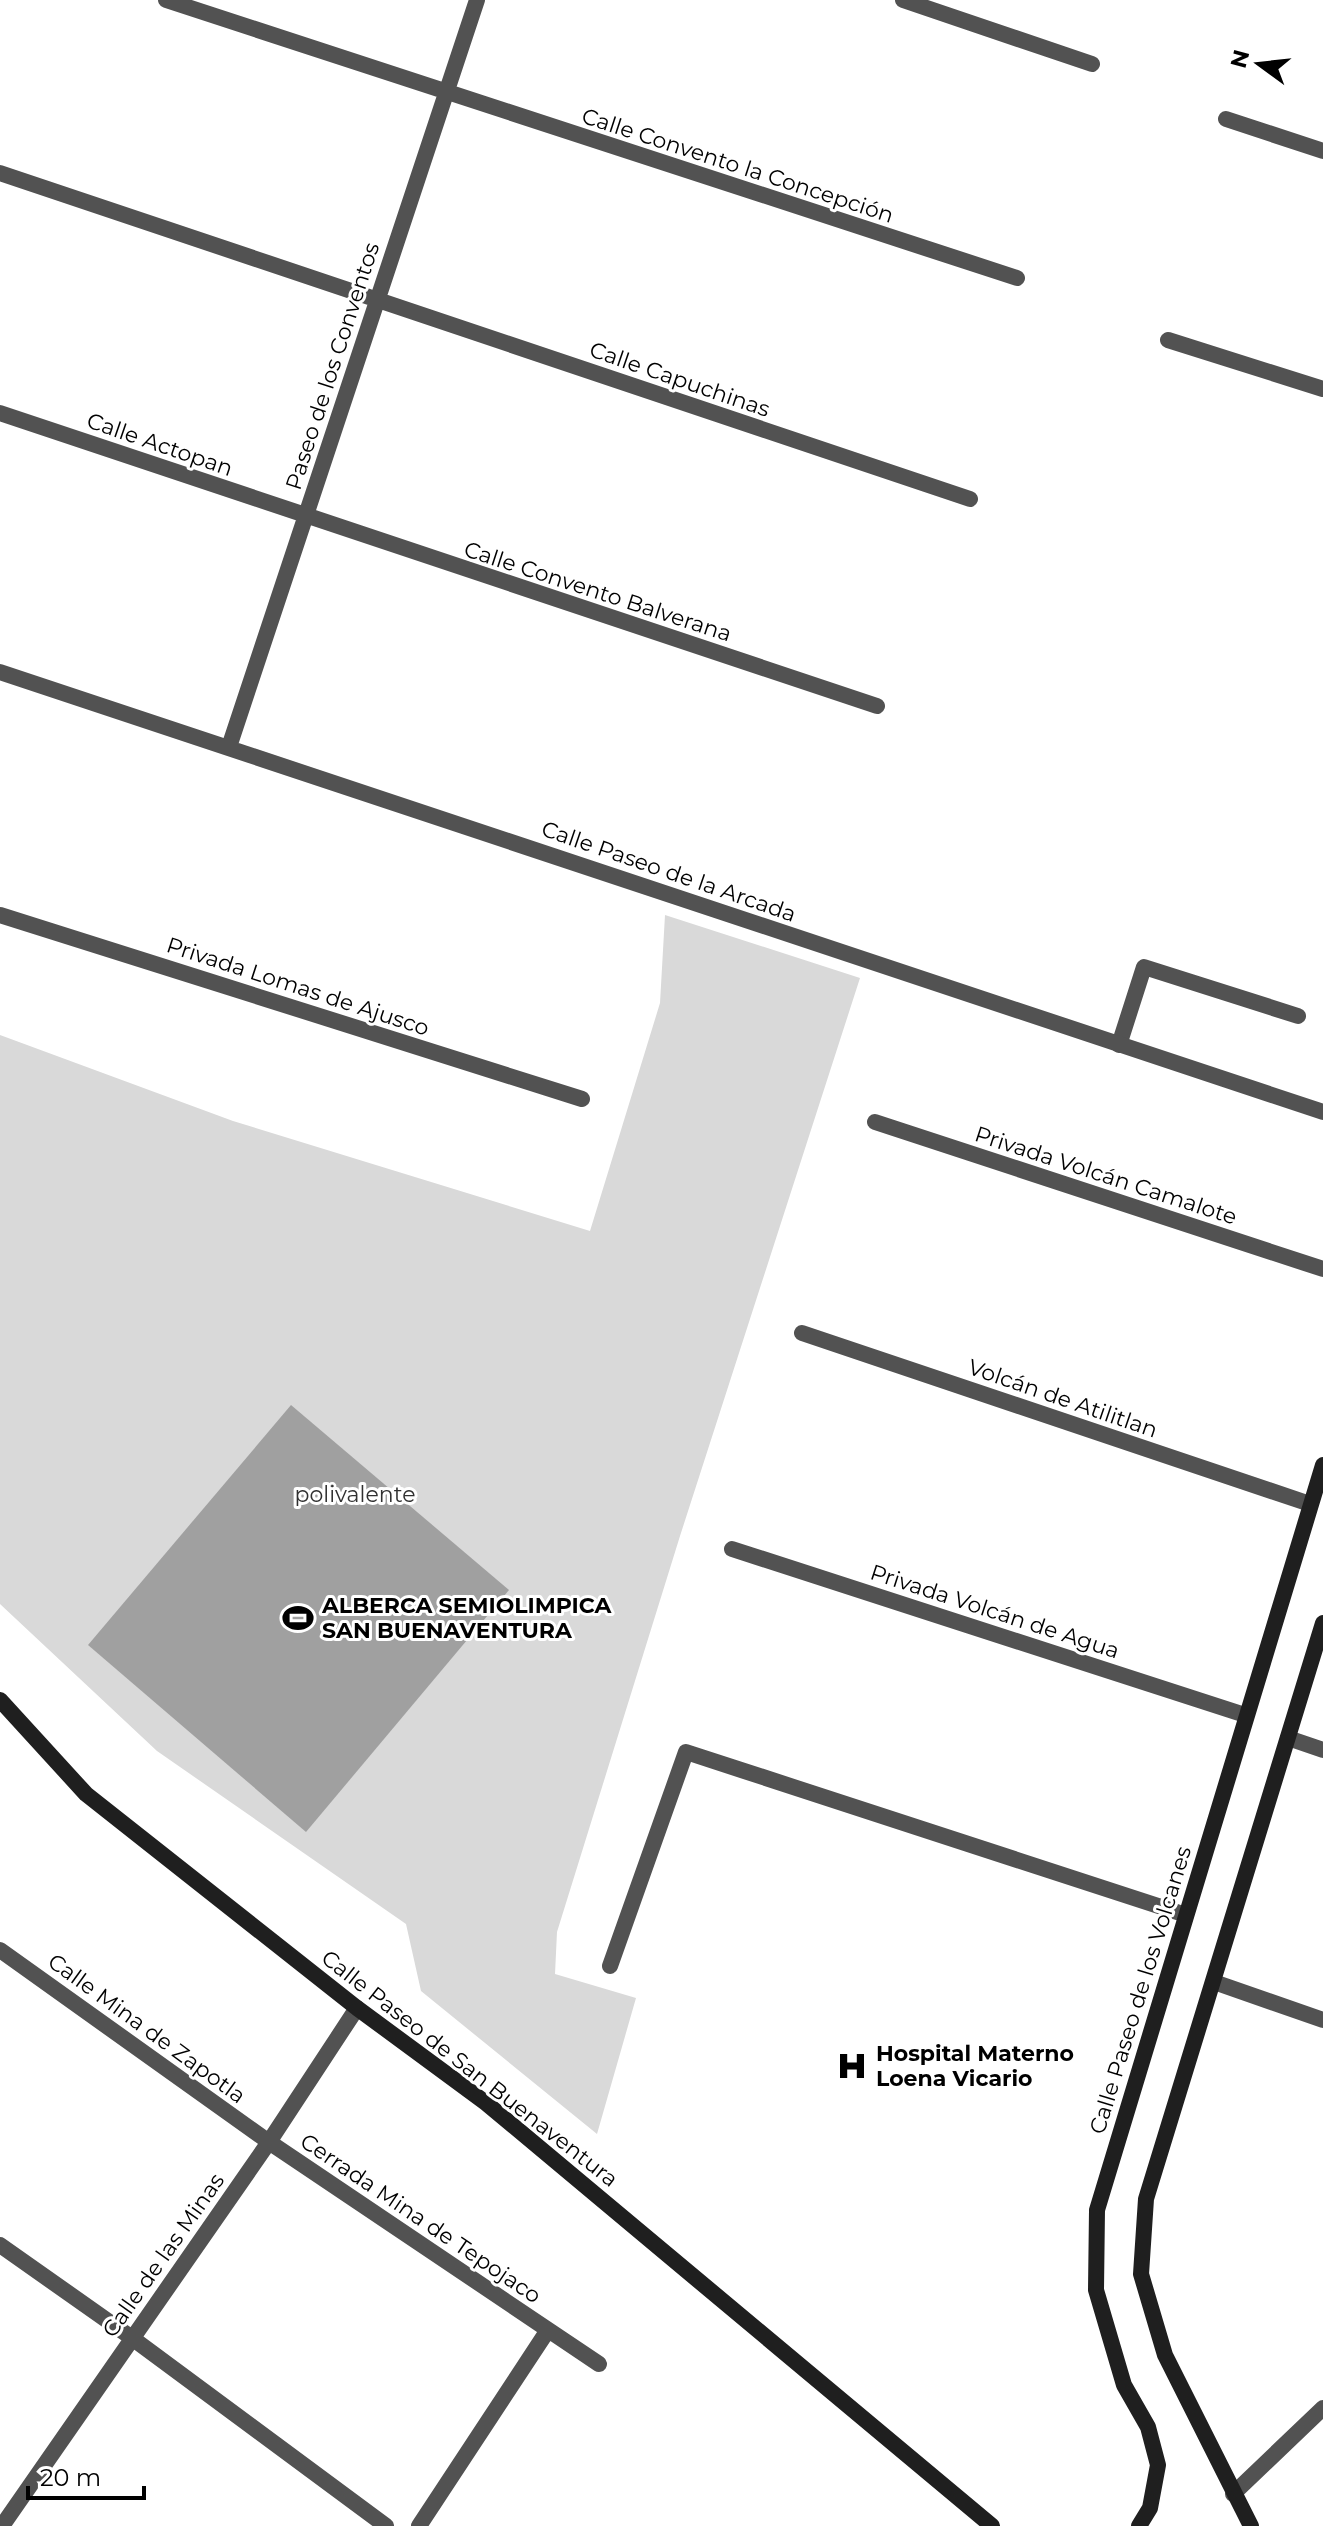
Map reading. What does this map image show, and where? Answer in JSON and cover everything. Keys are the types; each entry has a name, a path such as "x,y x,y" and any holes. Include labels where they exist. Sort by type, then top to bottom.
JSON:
{"street":[{"name":"Calle Convento la Concepción","path":"166,0 1017,278"},
{"name":"Paseo de los Conventos","path":"229,747 477,0"},
{"path":"903,0 1092,64"},
{"path":"1226,119 1323,151"},
{"name":"Calle Capuchinas","path":"0,173 970,499"},
{"path":"1168,340 1323,389"},
{"name":"Calle Actopan","path":"0,413 305,517"},
{"name":"Calle Convento Balverana","path":"305,517 877,706"},
{"name":"Calle Paseo de la Arcada","path":"0,672 1323,1112"},
{"name":"Privada Lomas de Ajusco","path":"0,915 582,1099"},
{"path":"1119,1045 1144,967 1298,1016"},
{"name":"Privada Volcán Camalote","path":"875,1122 1323,1269"},
{"name":"Volcán de Atilitlan","path":"802,1333 1310,1504"},
{"name":"Calle Paseo de los Volcanes","path":"1139,2526 1150,2508 1158,2465 1148,2427 1124,2385 1096,2290 1097,2210 1323,1465"},
{"name":"Privada Volcán de Agua","path":"732,1549 1245,1715"},
{"path":"1251,2526 1165,2355 1141,2274 1146,2199 1323,1623"},
{"name":"Calle Paseo de San Buenaventura","path":"0,1700 86,1794 357,2008 486,2103 992,2526"},
{"path":"1288,1738 1323,1750"},
{"path":"610,1966 686,1752 1186,1915"},
{"name":"Calle Mina de Zapotla","path":"0,1950 269,2142"},
{"path":"1214,1982 1323,2020"},
{"name":"Calle de las Minas","path":"2,2526 269,2142 357,2008"},
{"name":"Cerrada Mina de Tepojaco","path":"269,2142 599,2364"},
{"path":"0,2245 132,2338 386,2526"},
{"name":"Cerrada Mina de Tepojaco","path":"419,2526 548,2330"},
{"path":"1233,2494 1323,2408"}],"green space":[{"name":"polivalente","path":"665,915 860,978 680,1536 557,1932 555,1974 636,1998 597,2134 421,1991 406,1924 157,1751 0,1604 0,1035 233,1121 590,1231 660,1003"}],"shaded area":[{"name":"ALBERCA SEMIOLIMPICA SAN BUENAVENTURA","path":"291,1405 509,1590 306,1832 88,1645"}],"place":[{"name":"ALBERCA SEMIOLIMPICA SAN BUENAVENTURA","path":"298,1618"},
{"name":"Hospital Materno Loena Vicario","path":"852,2066"}]}
